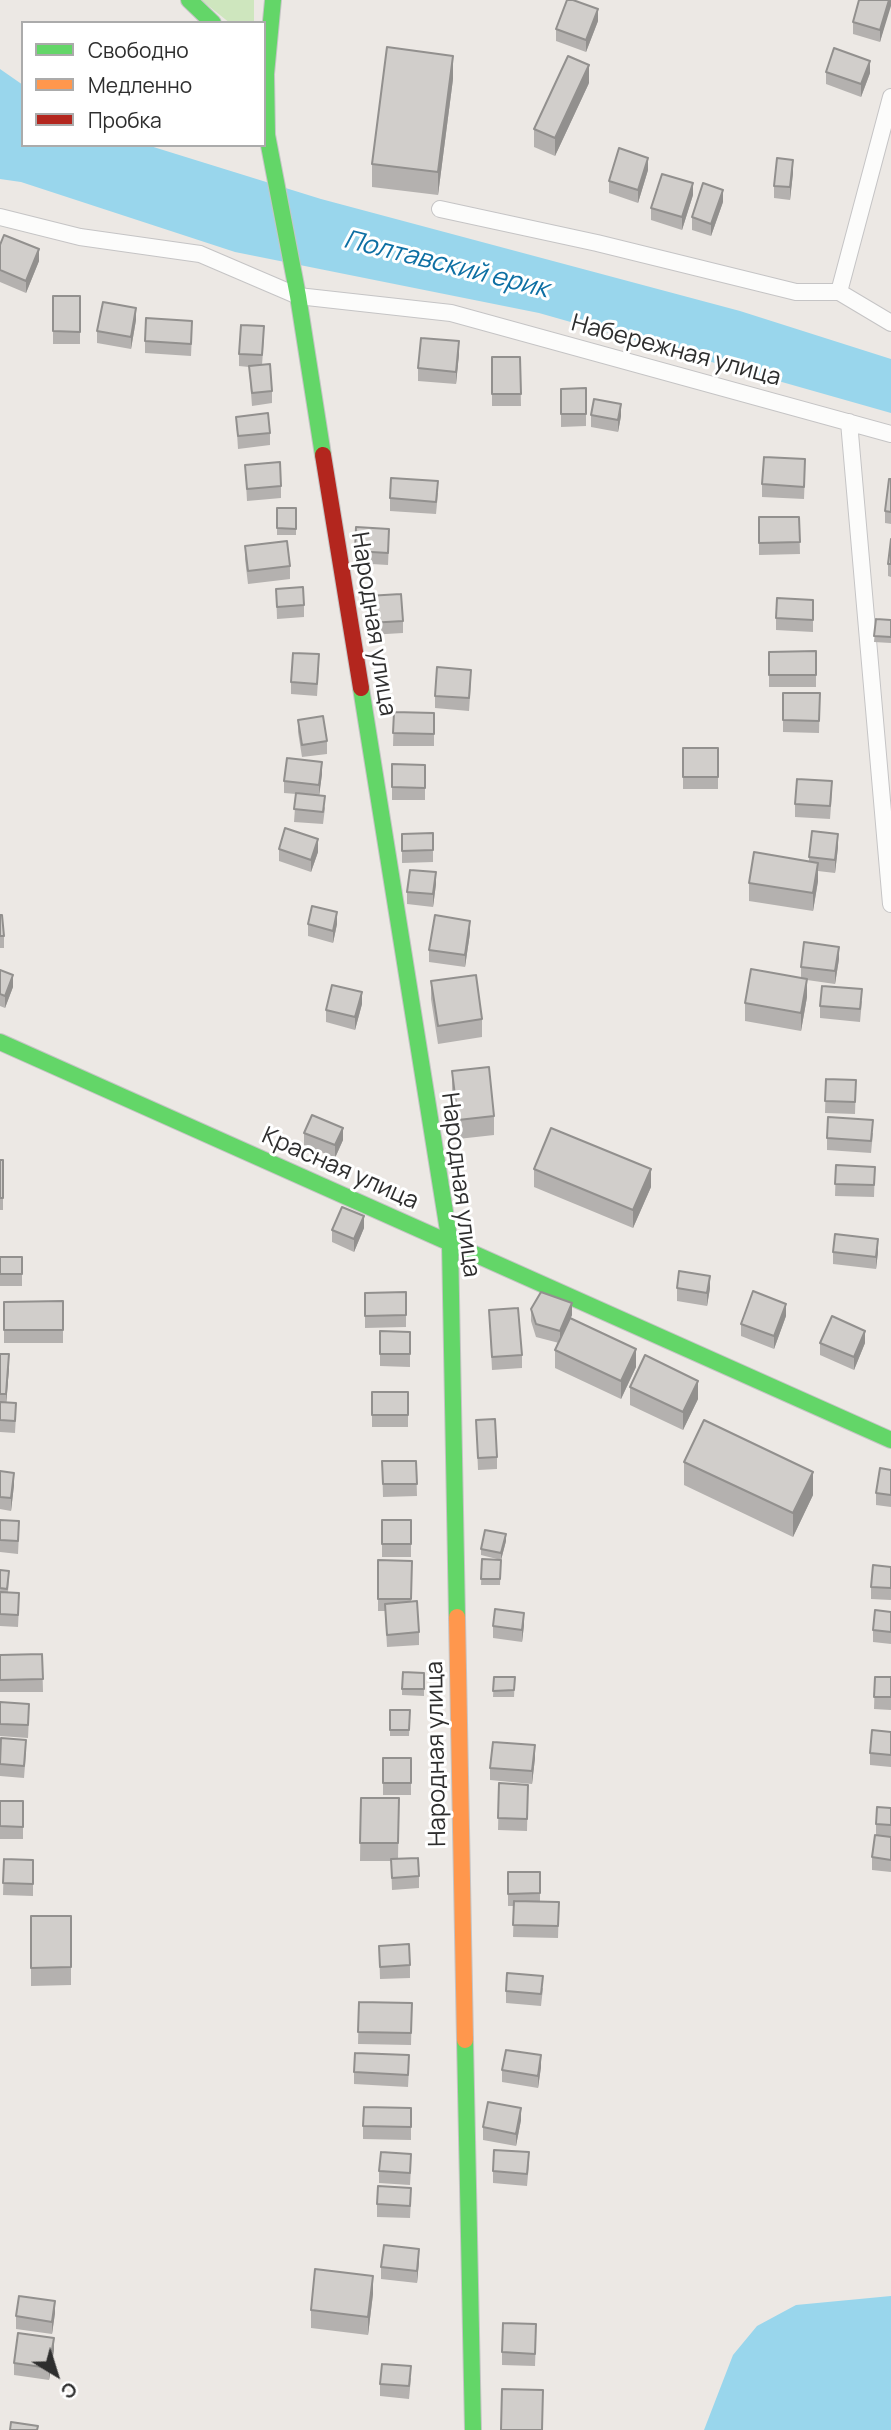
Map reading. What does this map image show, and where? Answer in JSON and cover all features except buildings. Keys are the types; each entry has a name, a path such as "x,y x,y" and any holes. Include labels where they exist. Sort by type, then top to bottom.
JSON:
{"main road":[{"path":"189,0 211,21"},
{"name":"Народная улица","path":"266,64 273,0"},
{"name":"Народная улица","path":"266,104 267,135 298,296 450,1243 473,2430"},
{"name":"Красная улица","path":"0,1042 891,1440"}],"street":[{"path":"839,292 891,97"},
{"path":"440,209 597,243 796,292 839,292 891,323"},
{"name":"Набережная улица","path":"0,217 80,237 201,254 298,296 451,313 891,434"},
{"path":"849,422 891,904"}],"green space":[{"path":"201,0 254,0 254,21 227,21"}],"water":[{"name":"Полтавский ерик","path":"0,69 21,84 21,147 153,147 321,199 740,311 891,359 891,413 539,313 235,252 21,182 0,179"},
{"path":"891,2296 891,2430 704,2430 733,2355 757,2326 796,2305"}],"traffic: fast":[{"path":"189,0 211,21"},
{"path":"273,0 266,74 267,135 298,296 323,455"},
{"path":"361,688 450,1243 457,1617"},
{"path":"0,1042 891,1440"},
{"path":"465,2040 473,2430"}],"traffic: slow":[{"path":"457,1617 465,2040"}],"traffic: jam":[{"path":"323,455 361,688"}]}
